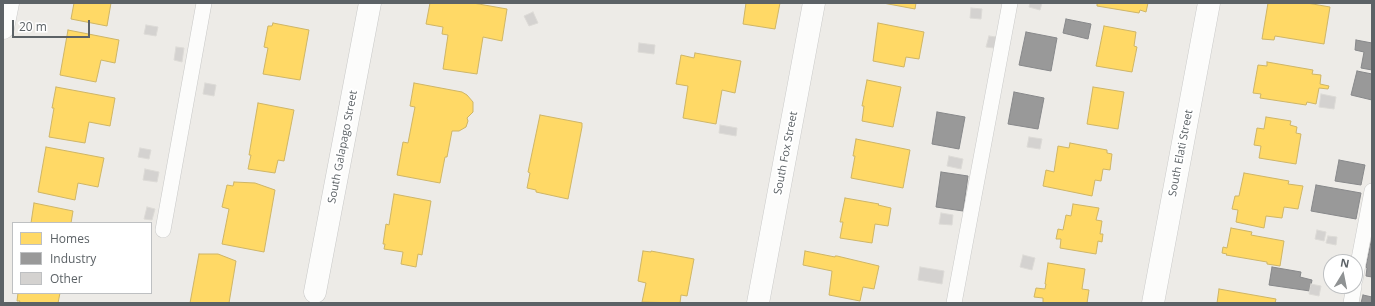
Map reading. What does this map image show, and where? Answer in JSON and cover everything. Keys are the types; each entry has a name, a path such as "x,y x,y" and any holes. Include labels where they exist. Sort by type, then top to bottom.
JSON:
{"street":[{"path":"3,28 8,3"},
{"name":"South Galapago Street","path":"315,292 370,3"},
{"name":"South Fox Street","path":"758,303 814,3"},
{"name":"South Elati Street","path":"1153,303 1209,3"}],"lane":[{"path":"163,230 204,3"},
{"path":"954,303 1010,3"},
{"path":"1360,254 1372,191"}],"building: Homes":[{"path":"74,3 111,3 107,26 71,19"},
{"path":"430,3 473,3 507,9 502,41 483,37 477,74 443,69 448,35 442,34 443,27 426,24"},
{"path":"746,3 780,3 775,29 743,24"},
{"path":"883,3 916,3 915,9"},
{"path":"1097,3 1148,3 1146,12 1140,10 1139,13 1097,6"},
{"path":"1268,3 1307,3 1330,7 1324,44 1275,36 1274,40 1262,39"},
{"path":"273,23 309,30 300,80 263,74 268,48 264,47 268,26 272,26"},
{"path":"878,23 924,32 919,59 906,57 904,67 873,61"},
{"path":"1104,26 1136,32 1134,46 1137,47 1132,72 1096,66"},
{"path":"68,30 119,40 115,63 101,60 96,82 60,75"},
{"path":"695,53 741,61 735,93 722,90 716,124 683,118 688,86 676,84 681,55 694,58"},
{"path":"1267,62 1313,70 1312,74 1321,75 1320,84 1329,86 1328,89 1319,88 1316,104 1307,102 1306,105 1260,98 1261,94 1253,93 1258,65 1267,66"},
{"path":"867,80 901,87 893,127 862,121 864,106 862,106"},
{"path":"414,83 462,92 473,102 473,112 467,118 468,121 466,127 459,131 452,131 440,183 397,175 403,142 408,143 415,107 410,106"},
{"path":"56,87 115,98 110,126 89,122 85,143 49,137"},
{"path":"1093,87 1124,92 1118,129 1087,124"},
{"path":"258,103 294,110 284,161 278,160 275,173 248,169"},
{"path":"540,115 582,123 568,199 536,192 536,190 527,188 530,173 528,172"},
{"path":"1266,117 1291,121 1290,125 1297,127 1296,133 1301,134 1296,164 1259,158 1261,146 1254,145 1257,128 1264,129"},
{"path":"856,139 910,150 903,188 851,178"},
{"path":"1070,143 1107,150 1107,153 1112,154 1110,170 1103,169 1101,181 1095,180 1092,196 1043,186 1046,170 1054,172 1058,146 1069,148"},
{"path":"46,147 104,158 98,187 78,183 75,200 38,192"},
{"path":"1244,173 1289,181 1288,184 1303,186 1298,209 1284,207 1282,218 1266,216 1264,228 1236,222 1238,210 1232,209 1235,196 1239,196"},
{"path":"234,182 255,183 275,190 264,252 222,244 229,209 222,207 227,185 233,186"},
{"path":"394,194 431,201 422,255 418,254 416,267 401,264 403,252 384,249 385,244 383,244 386,224 389,225"},
{"path":"845,198 879,204 878,205 891,208 888,226 875,224 872,243 840,238 843,222 840,222"},
{"path":"34,203 73,211 71,222 31,222"},
{"path":"1073,204 1099,208 1096,220 1102,221 1100,234 1103,234 1102,242 1098,241 1096,254 1060,248 1061,239 1056,239 1058,229 1063,230 1066,215 1071,216"},
{"path":"1231,228 1252,232 1251,235 1284,241 1280,266 1222,253 1223,247 1227,248"},
{"path":"643,251 651,251 694,259 687,296 681,295 680,303 642,302 646,283 638,281"},
{"path":"805,251 835,257 837,256 879,266 874,289 863,287 860,301 829,295 832,271 803,265"},
{"path":"199,254 218,254 236,261 229,303 190,303"},
{"path":"1048,263 1085,269 1082,289 1089,290 1087,303 1043,303 1043,298 1034,297 1036,288 1045,289"},
{"path":"1219,289 1276,299 1275,303 1217,303"},
{"path":"18,294 60,294 58,303 19,303 20,301 17,301"}],"building: Industry":[{"path":"1066,19 1091,24 1088,39 1063,33"},
{"path":"1026,32 1057,38 1051,71 1019,65"},
{"path":"1356,40 1372,43 1372,70 1361,68 1364,52 1355,50"},
{"path":"1357,71 1372,74 1372,100 1351,95"},
{"path":"1014,92 1044,98 1038,129 1008,124"},
{"path":"937,112 965,117 959,149 932,144"},
{"path":"1339,160 1365,165 1361,185 1335,181"},
{"path":"941,172 968,176 963,211 936,207"},
{"path":"1316,185 1361,193 1356,219 1311,211"},
{"path":"1372,237 1372,277 1366,276 1366,267"},
{"path":"1272,267 1301,272 1300,277 1312,280 1310,291 1269,285"},
{"path":"1363,295 1372,297 1372,303 1361,303"}],"building: Other":[{"path":"1030,3 1042,3 1040,10 1029,7"},
{"path":"971,8 982,9 981,19 970,18"},
{"path":"533,12 538,23 529,26 524,16"},
{"path":"146,25 158,27 156,36 144,34"},
{"path":"989,36 996,37 994,48 986,47"},
{"path":"639,43 655,45 654,54 638,52"},
{"path":"176,47 184,48 182,62 174,60"},
{"path":"205,83 216,85 214,96 203,94"},
{"path":"1321,94 1336,97 1334,109 1319,107"},
{"path":"720,125 737,128 736,136 719,133"},
{"path":"1029,137 1042,139 1040,149 1027,147"},
{"path":"140,148 151,150 149,159 138,157"},
{"path":"949,156 963,159 961,169 947,166"},
{"path":"145,169 159,172 157,182 143,180"},
{"path":"147,207 155,209 152,220 144,219"},
{"path":"941,213 953,215 952,225 939,224"},
{"path":"1317,230 1326,232 1324,241 1315,239"},
{"path":"1328,236 1337,237 1336,245 1326,243"},
{"path":"1023,255 1035,258 1032,270 1020,267"},
{"path":"920,267 944,271 942,284 918,280"},
{"path":"1311,284 1321,286 1319,296 1309,294"}]}
